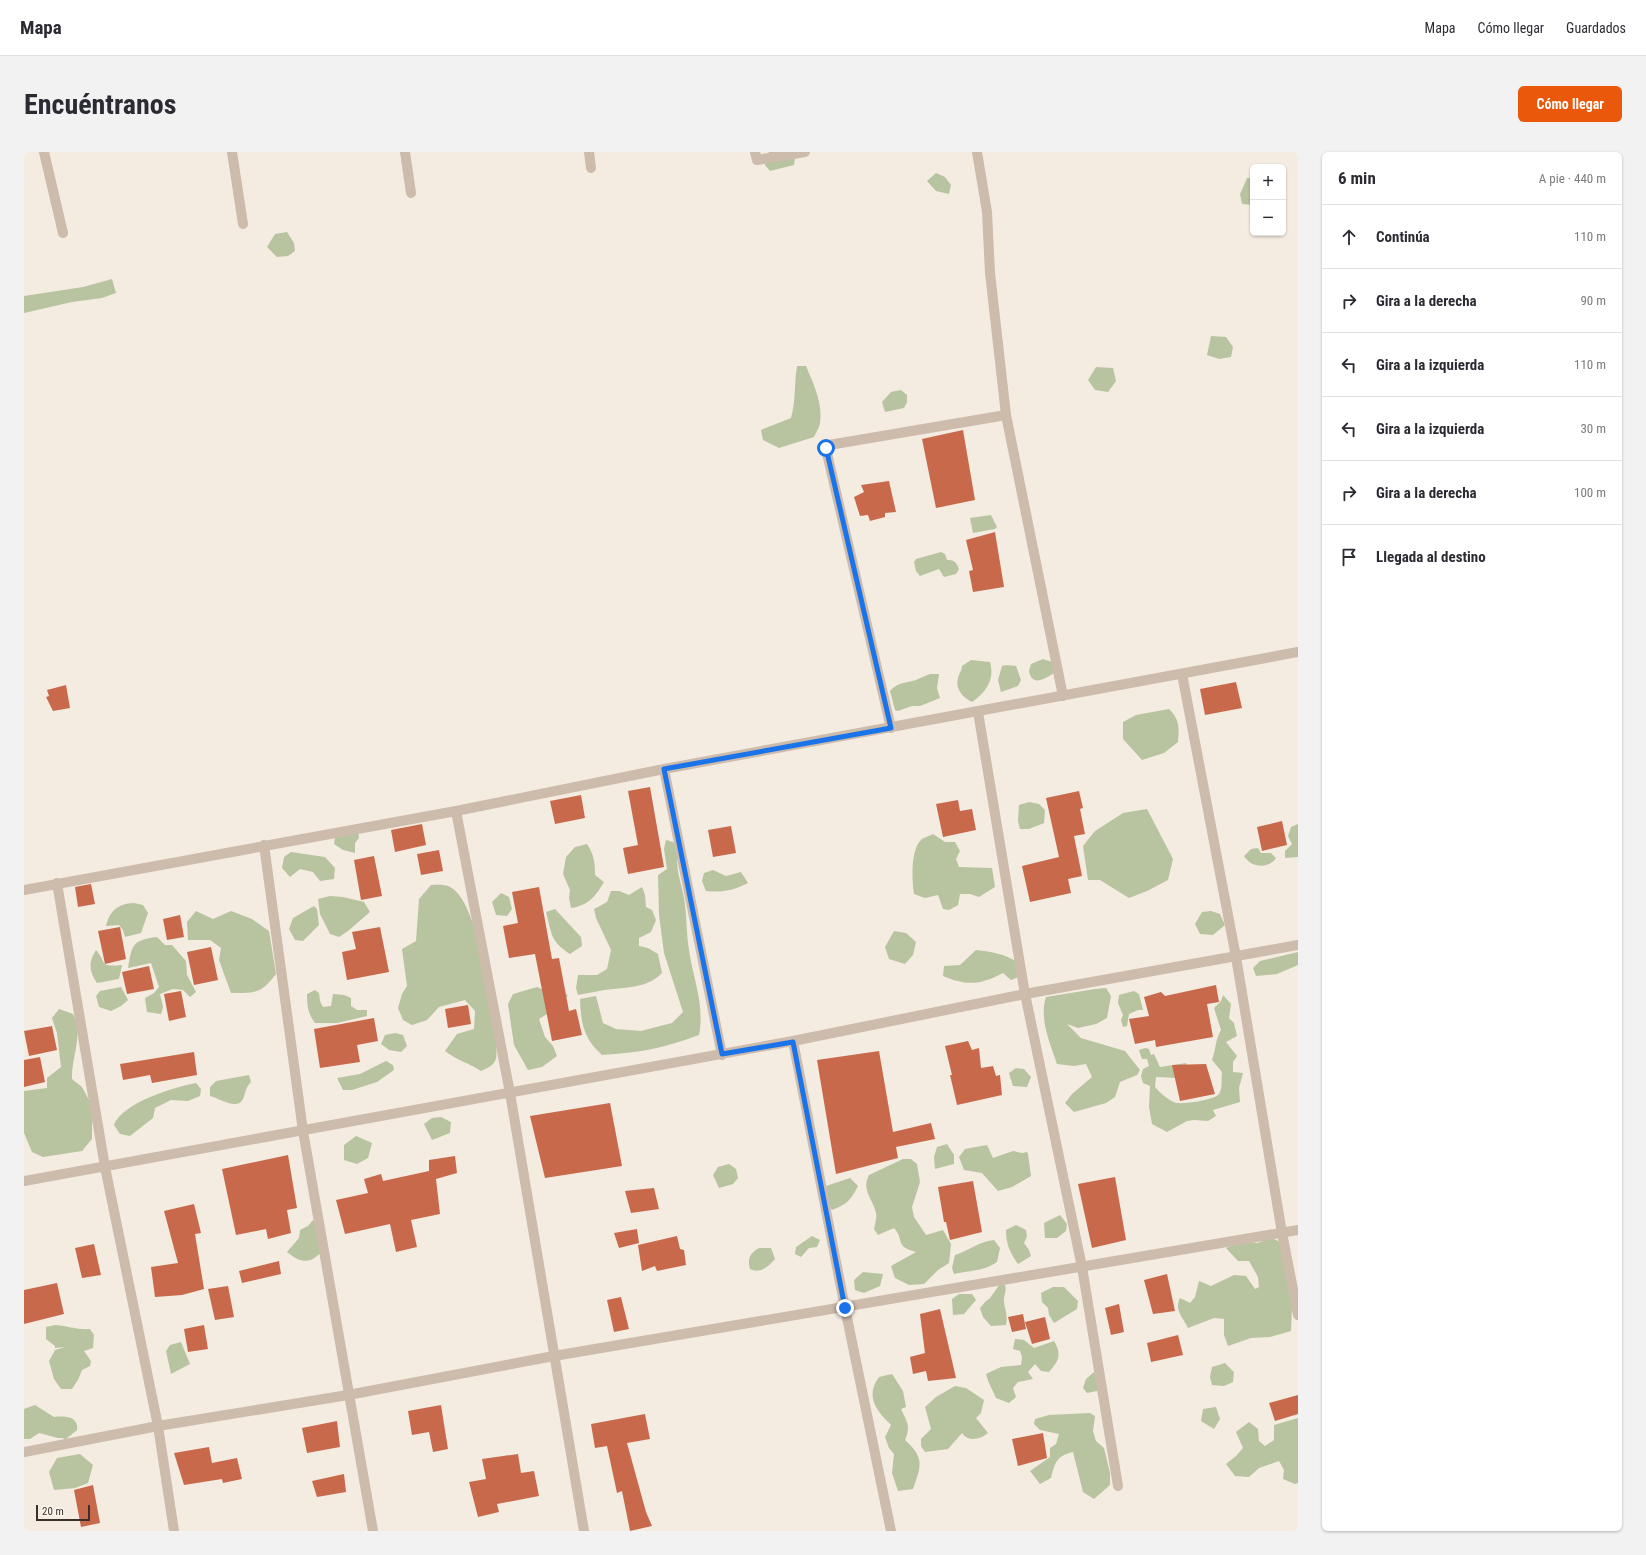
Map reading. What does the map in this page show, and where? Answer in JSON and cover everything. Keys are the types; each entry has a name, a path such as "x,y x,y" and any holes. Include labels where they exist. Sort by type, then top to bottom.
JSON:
{"street":[{"path":"44,152 63,232"},
{"path":"232,152 243,224"},
{"path":"405,152 411,193"},
{"path":"588,152 591,168"},
{"path":"755,152 757,160 805,152"},
{"path":"977,152 987,212 990,273 1006,415 1063,696"},
{"path":"891,728 826,448 829,445 1006,415"},
{"path":"24,890 456,811 664,769 1298,652"},
{"path":"1182,674 1236,957 1282,1232 1298,1315"},
{"path":"978,712 1025,994 1082,1267 1118,1486"},
{"path":"664,769 722,1054"},
{"path":"456,811 510,1093 584,1531"},
{"path":"264,845 303,1131 373,1531"},
{"path":"58,883 105,1167 158,1426 174,1531"},
{"path":"24,1181 793,1042 1025,994 1298,945"},
{"path":"793,1042 845,1308 892,1531"},
{"path":"24,1452 158,1426 348,1395 554,1356 845,1308 1298,1230"}],"green space":[{"path":"769,152 784,152 795,156 794,165 770,171 765,165 766,156"},
{"path":"936,173 945,177 951,185 949,194 936,191 927,181"},
{"path":"1247,178 1250,178 1250,205 1242,204 1240,194"},
{"path":"287,232 294,243 295,251 288,256 277,257 267,247 275,234"},
{"path":"112,279 116,293 102,298 72,302 24,313 24,296 83,287"},
{"path":"1211,336 1226,337 1233,347 1231,357 1219,359 1207,355"},
{"path":"797,366 806,366 814,386 819,400 821,415 820,424 814,437 779,448 763,440 761,430 791,418 794,405"},
{"path":"1096,367 1113,368 1116,381 1108,392 1095,390 1088,380"},
{"path":"901,390 907,395 907,402 904,408 885,412 882,402 891,392"},
{"path":"991,515 997,527 995,529 973,533 970,518"},
{"path":"941,552 945,554 947,560 952,560 956,563 959,569 956,574 944,577 939,569 920,576 916,571 914,562 916,559"},
{"path":"1043,659 1052,662 1056,672 1044,679 1033,679 1029,671 1031,664"},
{"path":"971,660 990,662 991,668 988,685 985,690 972,702 960,693 957,682 962,666"},
{"path":"1002,666 1016,666 1021,680 1018,686 1001,692 998,680"},
{"path":"930,674 939,674 937,688 940,698 920,706 912,706 898,711 895,710 890,691 899,684 916,680"},
{"path":"1169,709 1177,720 1179,732 1178,742 1164,753 1142,760 1123,739 1123,722 1136,715"},
{"path":"1029,802 1039,804 1045,810 1044,823 1029,829 1020,829 1018,821 1019,805"},
{"path":"1147,809 1173,859 1168,880 1129,898 1100,880 1088,880 1083,846 1095,831 1123,813"},
{"path":"1298,824 1298,857 1285,858 1285,851 1292,844 1288,836 1291,827"},
{"path":"358,831 359,838 355,843 355,853 343,850 334,844 335,836"},
{"path":"933,834 945,842 955,842 960,851 956,859 959,867 992,868 995,887 979,897 970,894 960,894 958,905 949,910 943,909 938,895 925,898 914,894 912,874 915,850 922,839"},
{"path":"666,840 673,842 679,850 677,862 678,874 685,904 689,950 700,1003 701,1013 699,1035 651,1049 602,1055 596,1049 584,1030 580,999 596,996 603,1023 616,1029 641,1031 672,1023 683,1012 664,953 659,915 658,875 667,869 664,849"},
{"path":"587,844 594,859 595,875 604,882 591,900 577,907 571,908 569,898 570,890 563,874 566,857 575,847"},
{"path":"1258,848 1261,853 1271,853 1276,858 1273,862 1264,866 1250,863 1244,856 1251,849"},
{"path":"291,852 325,857 335,868 334,879 320,881 313,872 300,869 290,877 282,868 284,857"},
{"path":"713,870 726,876 741,872 748,883 728,890 717,892 706,891 702,881 704,873"},
{"path":"431,885 448,886 460,897 469,913 476,934 487,983 496,1043 495,1061 491,1066 481,1071 445,1051 457,1034 474,1029 475,1011 465,1000 439,1007 427,1020 412,1025 403,1020 398,1008 402,994 407,986 402,949 416,941 419,899"},
{"path":"642,887 645,895 646,907 652,910 656,920 651,932 639,938 639,946 648,948 658,954 662,973 657,978 639,986 578,995 576,988 578,975 597,975 607,969 611,950 596,918 594,909 607,902 611,891 619,891 629,895"},
{"path":"501,893 509,897 512,909 507,916 496,915 492,902"},
{"path":"330,896 343,897 364,902 370,912 339,937 330,934 320,914 318,899"},
{"path":"134,903 143,905 148,913 141,933 125,937 123,930 119,925 106,926 112,912 119,906"},
{"path":"314,906 317,909 319,925 303,941 295,940 289,929 293,918"},
{"path":"555,909 581,937 582,946 570,954 555,941 551,932 546,912"},
{"path":"196,911 213,919 231,911 252,919 269,931 276,974 271,981 257,991 231,993 219,960 221,948 210,940 188,940 187,922"},
{"path":"1211,911 1220,914 1225,925 1213,935 1200,934 1195,924 1202,912"},
{"path":"894,931 906,933 916,942 913,955 905,964 889,959 885,947"},
{"path":"157,937 165,945 172,945 186,961 187,975 196,992 190,997 183,990 173,989 160,994 163,1007 161,1014 147,1012 145,998 154,993 159,987 151,963 128,968 132,949 135,945 142,940"},
{"path":"96,950 104,964 122,965 119,979 97,983 92,975 90,967 93,954"},
{"path":"976,950 999,954 1010,958 1020,964 1021,976 1011,980 1003,973 988,980 966,983 943,976 944,966 960,965"},
{"path":"1298,952 1298,965 1277,974 1256,976 1253,968 1260,961"},
{"path":"121,987 128,1000 121,1006 111,1011 99,1007 96,996 100,991"},
{"path":"537,987 568,995 560,1006 539,1019 545,1037 553,1046 557,1056 542,1067 528,1070 514,1045 508,1004 513,994"},
{"path":"1106,988 1111,996 1107,1018 1096,1024 1078,1028 1067,1024 1081,1038 1125,1051 1140,1070 1137,1075 1120,1082 1115,1097 1106,1103 1074,1112 1065,1103 1072,1094 1092,1077 1086,1064 1074,1066 1057,1064 1046,1031 1044,1005 1046,997"},
{"path":"315,990 319,993 320,1001 323,1007 331,1006 333,994 344,995 351,998 351,1006 357,1010 367,1010 367,1016 337,1023 315,1023 308,1010 307,994"},
{"path":"1134,991 1139,994 1143,1010 1138,1010 1129,1014 1127,1026 1123,1027 1121,1020 1123,1015 1118,1003 1119,995"},
{"path":"1223,995 1231,1004 1229,1018 1234,1023 1237,1036 1226,1042 1237,1056 1233,1062 1233,1072 1243,1073 1239,1088 1240,1102 1213,1110 1216,1116 1208,1121 1187,1121 1167,1132 1152,1124 1149,1107 1150,1086 1143,1083 1141,1076 1143,1069 1149,1066 1147,1059 1142,1059 1139,1050 1145,1048 1149,1049 1151,1055 1154,1054 1160,1067 1186,1063 1188,1070 1179,1078 1156,1077 1155,1087 1171,1101 1177,1103 1187,1103 1206,1100 1216,1096 1219,1094 1221,1089 1222,1072 1212,1060 1221,1030 1214,1008 1221,1001"},
{"path":"59,1009 73,1014 76,1022 77,1038 72,1079 82,1087 89,1100 92,1117 92,1139 82,1151 43,1157 32,1152 24,1133 24,1091 47,1088 47,1078 61,1067 57,1033 52,1018"},
{"path":"395,1033 403,1035 407,1046 401,1052 389,1050 381,1044 385,1035"},
{"path":"386,1061 393,1065 394,1070 377,1082 352,1090 343,1090 337,1078 360,1074"},
{"path":"1016,1068 1024,1069 1031,1077 1027,1087 1013,1086 1009,1073"},
{"path":"249,1075 251,1082 243,1099 237,1104 228,1103 210,1096 210,1087 216,1081"},
{"path":"196,1083 201,1089 200,1096 188,1101 171,1100 155,1108 153,1118 130,1136 120,1134 114,1125 119,1117 138,1103 162,1092"},
{"path":"441,1117 451,1122 450,1133 432,1140 424,1124 432,1118"},
{"path":"356,1136 372,1143 368,1158 357,1164 344,1160 344,1145"},
{"path":"947,1144 954,1155 954,1164 935,1169 934,1157 937,1147"},
{"path":"987,1145 993,1158 1013,1151 1022,1153 1027,1152 1031,1176 1012,1187 998,1191 982,1173 964,1170 959,1157 965,1149"},
{"path":"903,1159 911,1159 917,1164 920,1182 912,1207 914,1217 926,1235 943,1230 951,1244 949,1263 938,1270 924,1284 909,1285 895,1278 891,1266 916,1252 909,1250 902,1245 894,1228 878,1235 874,1229 876,1219 875,1208 868,1194 866,1185 869,1175"},
{"path":"729,1164 736,1169 738,1178 733,1184 719,1188 713,1175 718,1167"},
{"path":"850,1178 858,1186 848,1201 832,1210 829,1206 826,1186"},
{"path":"1060,1215 1067,1224 1066,1231 1057,1238 1045,1238 1044,1223"},
{"path":"313,1220 327,1244 314,1258 304,1261 299,1260 287,1252 299,1238 300,1230 308,1226"},
{"path":"1016,1225 1026,1230 1027,1236 1024,1243 1031,1256 1018,1264 1009,1248 1006,1235 1006,1230"},
{"path":"812,1236 820,1240 817,1247 809,1248 801,1257 795,1254 796,1247"},
{"path":"1272,1238 1284,1244 1292,1308 1291,1331 1270,1337 1251,1338 1228,1346 1224,1335 1224,1319 1214,1318 1188,1328 1180,1314 1178,1302 1180,1298 1190,1303 1195,1297 1199,1281 1211,1286 1234,1275 1246,1276 1255,1289 1259,1287 1258,1277 1249,1261 1238,1261 1226,1248 1242,1242 1257,1243"},
{"path":"994,1240 1000,1248 997,1262 987,1268 954,1274 952,1268 955,1255 983,1242"},
{"path":"759,1248 771,1248 775,1259 764,1269 757,1271 750,1269 749,1259 751,1254"},
{"path":"863,1272 883,1274 880,1286 864,1293 855,1290 854,1280"},
{"path":"1000,1284 1005,1285 1004,1300 1007,1322 1006,1325 991,1326 983,1317 980,1308 990,1298"},
{"path":"1053,1287 1064,1287 1078,1301 1077,1309 1054,1323 1049,1315 1048,1308 1042,1302 1041,1293"},
{"path":"959,1294 972,1294 976,1300 964,1314 953,1315 952,1299"},
{"path":"55,1325 90,1329 94,1335 93,1348 84,1351 91,1361 90,1366 82,1370 72,1389 61,1389 54,1379 49,1361 55,1350 65,1347 55,1348 55,1346 46,1339 46,1327"},
{"path":"1015,1339 1024,1340 1034,1348 1054,1341 1059,1354 1057,1361 1049,1372 1041,1371 1035,1364 1028,1372 1033,1379 1018,1382 1013,1388 1016,1397 1009,1403 996,1398 986,1374 1001,1367 1021,1365 1022,1357 1020,1351 1013,1349"},
{"path":"181,1342 190,1364 171,1374 166,1351 170,1345"},
{"path":"1225,1363 1234,1372 1233,1382 1224,1386 1212,1385 1210,1377 1212,1367"},
{"path":"1094,1372 1102,1386 1097,1391 1087,1393 1083,1388 1086,1379"},
{"path":"892,1374 903,1391 906,1407 901,1409 908,1427 905,1440 916,1452 920,1463 913,1489 898,1491 892,1473 894,1454 889,1448 885,1437 891,1425 877,1409 873,1397 875,1384 879,1377"},
{"path":"955,1386 966,1388 984,1400 981,1413 976,1418 988,1433 981,1437 971,1439 967,1438 962,1433 948,1449 925,1452 921,1446 921,1439 931,1429 925,1407 936,1397"},
{"path":"35,1405 54,1417 66,1417 73,1419 76,1422 77,1430 65,1440 63,1438 39,1433 30,1439 24,1439 24,1409"},
{"path":"1216,1407 1220,1419 1214,1429 1201,1421 1203,1409"},
{"path":"1090,1413 1095,1416 1093,1431 1096,1441 1104,1448 1110,1473 1110,1485 1094,1499 1083,1492 1073,1452 1060,1458 1055,1464 1051,1478 1040,1484 1030,1471 1050,1457 1050,1448 1056,1444 1059,1434 1040,1430 1034,1424 1035,1419 1049,1415"},
{"path":"1298,1418 1298,1483 1295,1484 1283,1479 1284,1470 1279,1461 1259,1468 1249,1477 1235,1476 1226,1464 1243,1448 1236,1432 1249,1422 1258,1429 1259,1441 1265,1446 1274,1440 1274,1425"},
{"path":"80,1454 93,1465 88,1483 75,1488 54,1490 49,1472 57,1458"}],"building":[{"path":"963,430 975,500 936,508 922,439"},
{"path":"889,481 896,512 885,513 885,517 870,521 868,515 860,516 854,497 864,492 861,485"},
{"path":"995,532 1004,587 973,592 969,571 973,570 966,540"},
{"path":"1236,682 1242,708 1205,715 1200,689"},
{"path":"66,685 70,708 53,711 46,697 49,696 47,690"},
{"path":"650,787 664,867 628,874 623,848 638,845 628,791"},
{"path":"1079,791 1083,808 1080,809 1085,834 1074,836 1082,876 1068,879 1071,893 1030,902 1022,866 1059,857 1046,798"},
{"path":"581,795 585,818 555,824 550,801"},
{"path":"958,800 960,811 972,809 976,830 943,837 936,804"},
{"path":"1282,821 1287,845 1262,851 1257,827"},
{"path":"422,824 426,845 395,852 391,830"},
{"path":"731,826 736,853 713,857 708,830"},
{"path":"439,850 443,871 421,875 417,854"},
{"path":"374,856 382,896 361,900 354,860"},
{"path":"91,884 95,904 78,907 75,887"},
{"path":"539,887 552,959 559,958 569,1011 576,1009 582,1035 552,1041 535,954 509,958 503,926 518,923 512,892"},
{"path":"180,915 184,937 167,940 163,919"},
{"path":"120,927 126,959 105,964 98,931"},
{"path":"380,927 389,972 347,980 342,952 356,949 352,932"},
{"path":"211,947 218,980 194,985 187,952"},
{"path":"149,966 154,989 127,994 122,972"},
{"path":"1216,985 1219,1002 1207,1004 1213,1037 1156,1047 1155,1040 1135,1044 1129,1019 1149,1016 1144,997 1161,992 1165,996"},
{"path":"181,991 186,1017 169,1021 164,994"},
{"path":"468,1005 471,1024 448,1028 445,1009"},
{"path":"374,1018 378,1041 357,1045 360,1062 320,1068 314,1029"},
{"path":"52,1026 57,1050 29,1056 24,1031"},
{"path":"968,1041 972,1050 979,1048 981,1068 993,1066 996,1076 1000,1075 1002,1095 957,1105 945,1046"},
{"path":"879,1051 893,1132 931,1123 935,1139 896,1147 898,1158 836,1174 817,1060"},
{"path":"194,1052 197,1075 152,1083 150,1075 123,1080 120,1064"},
{"path":"40,1057 45,1082 24,1087 24,1060"},
{"path":"1206,1064 1215,1094 1180,1101 1172,1065"},
{"path":"610,1103 622,1166 545,1178 530,1116"},
{"path":"288,1155 297,1208 287,1210 291,1233 268,1239 266,1229 236,1235 222,1169"},
{"path":"455,1156 457,1173 436,1179 440,1214 411,1220 417,1247 396,1252 390,1224 345,1234 336,1200 368,1193 364,1179 381,1174 383,1181 429,1171 429,1160"},
{"path":"1115,1177 1126,1240 1092,1248 1078,1184"},
{"path":"973,1181 982,1232 950,1240 946,1222 944,1222 938,1187"},
{"path":"654,1188 659,1209 631,1213 625,1191"},
{"path":"194,1204 201,1233 195,1234 204,1289 182,1295 155,1297 151,1267 178,1263 164,1211"},
{"path":"637,1229 639,1243 619,1248 614,1233"},
{"path":"677,1236 680,1249 684,1250 686,1265 657,1271 655,1266 642,1271 638,1245"},
{"path":"94,1244 101,1275 82,1278 75,1248"},
{"path":"279,1261 281,1274 242,1283 239,1271"},
{"path":"1167,1274 1175,1311 1153,1314 1144,1280"},
{"path":"57,1283 64,1314 24,1324 24,1290"},
{"path":"228,1286 234,1317 215,1320 208,1289"},
{"path":"621,1297 629,1329 614,1332 607,1300"},
{"path":"1119,1304 1124,1332 1111,1335 1105,1308"},
{"path":"940,1309 956,1378 928,1381 926,1371 913,1374 910,1357 925,1353 920,1314"},
{"path":"1023,1314 1026,1329 1012,1332 1008,1317"},
{"path":"1045,1317 1050,1339 1032,1344 1025,1322"},
{"path":"204,1325 208,1349 188,1352 184,1329"},
{"path":"1178,1335 1183,1355 1151,1362 1147,1343"},
{"path":"1298,1395 1298,1414 1275,1421 1269,1403"},
{"path":"441,1405 448,1449 433,1452 429,1432 412,1435 408,1411"},
{"path":"645,1414 650,1439 627,1443 646,1512 652,1526 630,1531 622,1491 617,1493 607,1446 595,1448 591,1424"},
{"path":"337,1421 340,1447 307,1453 302,1428"},
{"path":"1043,1433 1047,1458 1018,1466 1012,1439"},
{"path":"209,1447 212,1463 237,1458 242,1479 223,1483 222,1479 184,1485 174,1453"},
{"path":"518,1454 521,1473 534,1471 539,1496 497,1504 499,1512 478,1517 469,1482 486,1479 482,1459"},
{"path":"344,1474 346,1492 317,1497 312,1481"},
{"path":"93,1485 100,1523 81,1527 74,1490"}],"route":[{"path":"826,448 891,728 664,769 722,1054 793,1042 845,1308"}]}
